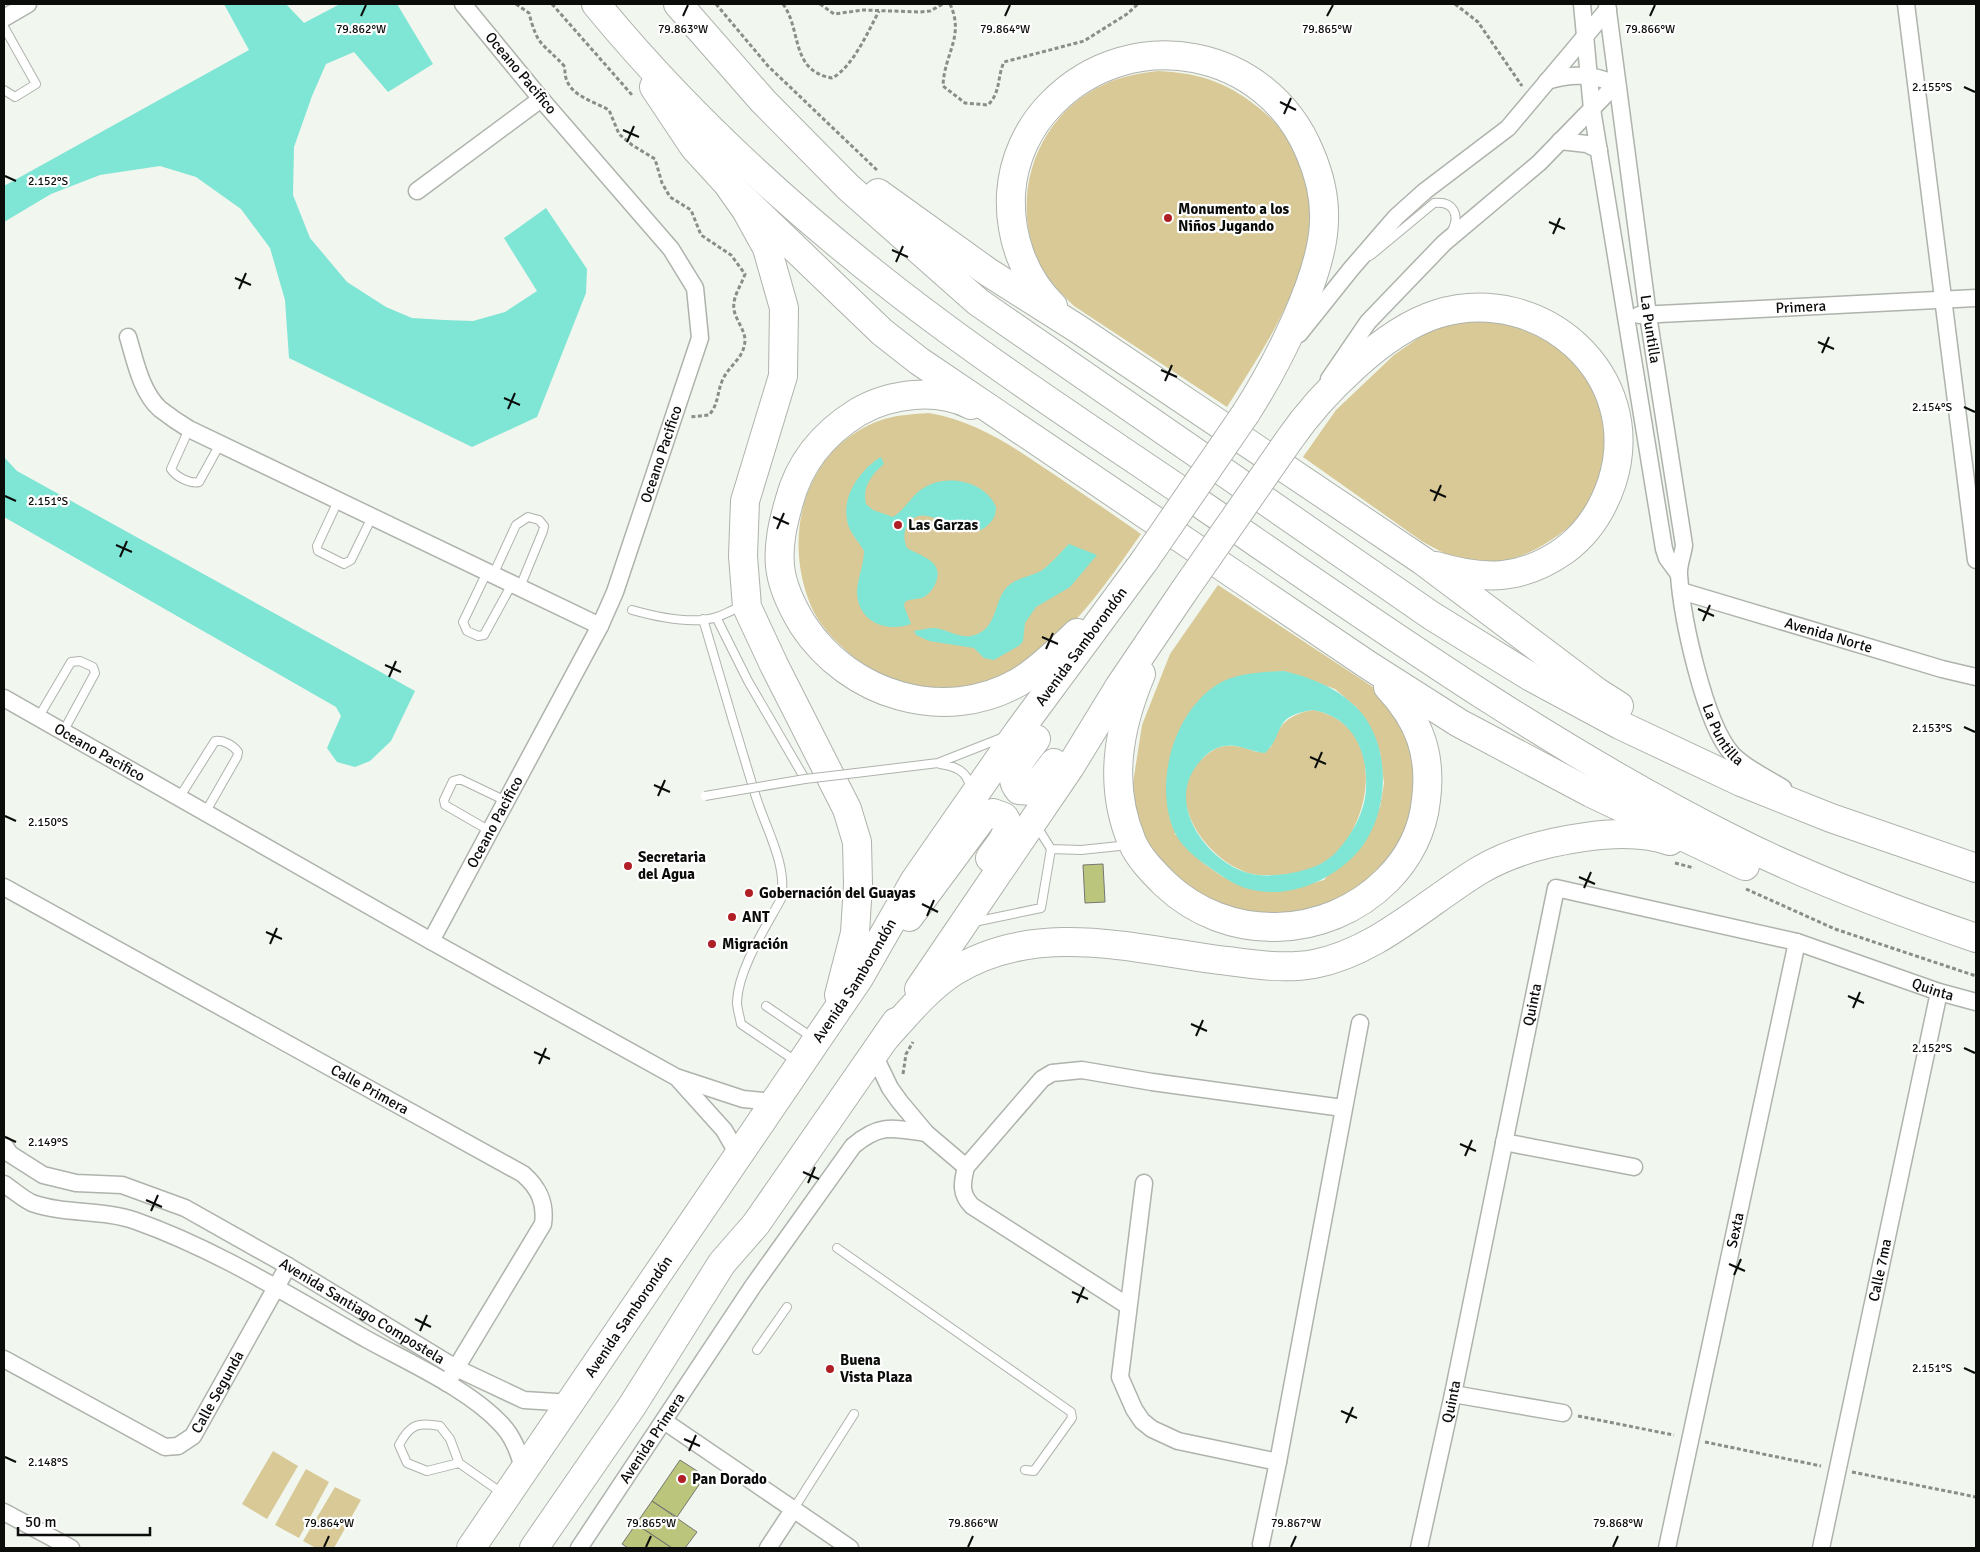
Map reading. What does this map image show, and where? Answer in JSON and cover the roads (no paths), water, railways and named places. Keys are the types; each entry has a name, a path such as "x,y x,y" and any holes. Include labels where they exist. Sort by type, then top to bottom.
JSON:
{"highway":[{"path":"596,4 613,25 714,133 786,199 893,289 996,364 1389,633 1511,714 1644,792 1736,841 1906,914 1976,938"},
{"path":"678,4 763,101 848,187 909,243 978,302 1432,616 1531,677 1620,725 1741,782 1831,818 1976,868"},
{"path":"613,25 694,147 726,183 882,332 919,360 1368,666 1459,723 1591,793 1745,866 1817,896 1870,914 1976,942"},
{"name":"Avenida Samborondón","path":"471,1548 572,1403 859,978 915,880 1018,732 1145,560 1246,413 1273,366 1302,303 1322,244 1324,220 1318,178 1304,138 1291,118 1258,85 1240,74 1214,63 1192,57 1145,56 1096,71 1061,94 1034,125 1025,140 1012,180 1012,223 1017,247 1024,266 1050,303 1078,329"},
{"path":"763,101 897,208 988,272 1078,329 1423,561 1597,692 1741,782"},
{"path":"726,183 746,210 767,248 784,308 783,376 745,501 743,556 747,606 774,665 848,809 857,842 858,884 855,933 833,1017"},
{"path":"534,1548 632,1406 722,1263 756,1224 880,1046 1070,767 1119,687 1295,432 1350,370 1375,349 1412,325 1435,314 1482,306 1530,316 1554,328 1573,342 1587,358 1608,392 1615,412 1618,435 1614,474 1608,494 1587,530 1571,546 1554,558 1533,568 1512,574 1487,577 1462,574 1423,561"},
{"path":"1021,430 955,398 913,396 883,402 867,408 830,432 802,468 792,492 780,543 782,574 796,613 824,653 843,669 860,679 904,698 945,702 986,695 1019,681 1063,646 1120,593"},
{"path":"1162,624 1129,704 1118,750 1116,776 1120,802 1133,845 1148,866 1177,895 1201,910 1227,921 1282,928 1311,924 1334,916 1365,899 1394,873 1408,854 1417,836 1425,809 1428,790 1423,746 1416,726 1406,707 1368,666"},
{"path":"1096,628 1064,699 1015,769 1012,776 1014,784 1019,790 1032,791 1037,786 1058,757 1119,687"},
{"path":"859,978 929,893 983,817 993,812 998,814 1007,822 1007,833 955,912 924,982"},
{"path":"880,1046 922,998 954,972 977,959 1025,944 1074,941 1249,964 1281,966 1312,964 1338,958 1362,948 1482,869 1513,854 1559,840 1630,834 1664,839 1745,866"},
{"path":"491,1548 499,1536 506,1499"}],"street":[{"path":"4,18 28,4"},
{"name":"Oceano Pacifico","path":"430,941 600,626 615,592 700,338 695,288 671,248 541,99 463,4"},
{"name":"La Puntilla","path":"1582,4 1598,150 1627,316 1664,549 1667,558 1678,573"},
{"path":"1906,4 1976,560"},
{"name":"La Puntilla","path":"1273,366 1351,269 1396,217 1425,191 1508,128 1607,6"},
{"name":"La Puntilla","path":"1607,6 1648,315 1684,545 1678,573 1692,649 1710,716 1733,755 1831,818"},
{"path":"1295,432 1368,322 1444,243 1539,163 1616,84 1589,75 1567,76 1547,82"},
{"path":"417,191 541,99"},
{"path":"1560,141 1587,144 1598,150"},
{"name":"Primera","path":"1627,316 1976,298"},
{"path":"128,337 140,376 150,395 159,408 189,429 600,626"},
{"name":"Avenida Norte","path":"1681,591 1942,669 1976,677"},
{"name":"Oceano Pacifico","path":"4,698 430,941 676,1077 742,1098 774,1102"},
{"name":"Calle Primera","path":"4,887 514,1169 535,1184 545,1209 542,1224 447,1383"},
{"name":"Quinta","path":"1419,1548 1453,1394 1556,888 1797,942 1939,992 1976,1002"},
{"name":"Sexta","path":"1667,1548 1797,942"},
{"name":"Calle 7ma","path":"1821,1548 1939,992"},
{"path":"1260,1544 1278,1462 1360,1022"},
{"path":"880,1046 890,1088 926,1133 966,1167"},
{"path":"1128,1306 972,1206 963,1194 962,1181 966,1167 1042,1078 1052,1073 1082,1070 1152,1082 1343,1108"},
{"name":"Oceano Pacifico","path":"676,1077 724,1130 739,1156"},
{"name":"Avenida Primera","path":"579,1548 725,1327 811,1202 853,1146 867,1134 879,1129 889,1128 926,1133"},
{"path":"1504,1142 1634,1167"},
{"name":"Avenida Santiago Compostela","path":"4,1145 10,1154 43,1175 76,1183 122,1185 185,1208 288,1266 456,1368 524,1400 572,1403"},
{"path":"1144,1183 1120,1377 1142,1421 1152,1429 1178,1441 1278,1462"},
{"name":"Avenida Santiago Compostela","path":"4,1184 32,1202 72,1212 116,1214 173,1234 447,1383 501,1424 514,1440 525,1472"},
{"path":"148,1226 159,1199"},
{"name":"Calle Segunda","path":"4,1360 165,1447 178,1446 193,1436 288,1266"},
{"path":"1453,1394 1563,1412"},
{"path":"664,1421 850,1548"},
{"path":"768,1548 793,1510"},
{"path":"4,1512 71,1548"}],"lane":[{"path":"4,27 36,84 15,97 4,90"},
{"path":"1351,269 1384,246 1434,203 1448,204 1456,214 1456,223 1444,243"},
{"path":"189,429 171,469 178,476 195,483 199,482 220,444"},
{"path":"338,501 317,546 318,551 344,564 351,560 372,517"},
{"path":"528,516 539,520 544,526 516,586 484,635 478,636 467,631 463,622 516,526 528,516"},
{"path":"632,610 662,618 703,619 716,617 747,606"},
{"path":"716,617 729,644 805,779"},
{"path":"703,619 758,805 782,874 784,887 781,899 740,983 737,1002 741,1024 771,1045 785,1052 800,1065"},
{"path":"38,718 71,662 80,661 93,667 95,673 63,732"},
{"path":"705,796 805,779 938,763 1018,732"},
{"path":"179,798 215,741 221,740 235,748 238,752 237,757 205,813"},
{"path":"938,763 954,766 961,770 970,784 967,804"},
{"path":"490,831 445,805 444,800 453,781 460,779 506,801"},
{"path":"963,924 1042,908 1051,849 1034,821"},
{"path":"1051,849 1081,850 1133,845"},
{"path":"766,1006 817,1040"},
{"path":"837,1248 1070,1412 1072,1418 1034,1471 1025,1470"},
{"path":"757,1350 787,1307"},
{"path":"793,1510 854,1414"},
{"path":"459,1463 427,1471 407,1462 399,1445 406,1431 422,1423 440,1426 450,1439 459,1463 506,1499"}],"water":[{"path":"224,4 286,4 304,23 340,4 397,4 433,64 388,92 354,52 326,64 312,96 294,147 293,195 310,238 347,282 386,307 412,318 444,320 473,321 505,312 537,291 504,238 546,208 587,269 586,293 537,417 472,447 289,358 285,300 270,248 241,209 196,177 160,166 100,175 51,194 4,222 4,186 249,50"},
{"path":"4,457 17,471 415,691 391,741 370,761 355,767 337,762 327,748 341,716 336,707 4,517"},
{"path":"881,457 884,464 872,477 865,492 866,504 873,510 893,517 918,492 927,486 938,482 950,481 972,485 982,490 990,497 996,507 992,520 979,530 968,531 924,516 915,518 907,526 904,537 907,548 930,560 937,569 938,575 934,586 928,594 924,597 905,602 904,606 911,624 893,627 875,623 862,611 857,593 864,551 848,525 846,511 850,492 860,476"},
{"path":"1069,544 1097,555 1070,587 1036,607 1025,623 1023,641 1020,645 994,660 984,658 974,648 929,641 916,635 914,631 931,628 964,636 982,632 991,621 1006,588 1018,580 1041,571"},
{"path":"1284,671 1322,684 1339,693 1355,706 1368,722 1382,760 1383,782 1381,803 1375,823 1366,841 1342,867 1317,882 1303,887 1289,891 1260,891 1236,884 1199,860 1181,843 1175,833 1169,814 1166,793 1167,772 1171,751 1179,731 1189,712 1202,696 1218,684 1233,677","holes":["1313,710 1327,714 1348,728 1361,749 1364,762 1366,775 1365,798 1357,822 1348,837 1328,859 1317,866 1298,872 1260,875 1242,871 1228,864 1203,841 1194,827 1188,812 1186,796 1189,780 1197,765 1209,753 1229,745 1265,753 1271,746 1281,726 1291,716"]}],"place":[{"name":"Monumento a los Niños Jugando","path":"1168,218"},
{"name":"Las Garzas","path":"898,525"},
{"name":"Secretaria del Agua","path":"628,866"},
{"name":"Gobernación del Guayas","path":"749,893"},
{"name":"ANT","path":"732,917"},
{"name":"Migración","path":"712,944"},
{"name":"Buena Vista Plaza","path":"830,1369"},
{"name":"Pan Dorado","path":"682,1479"}]}
